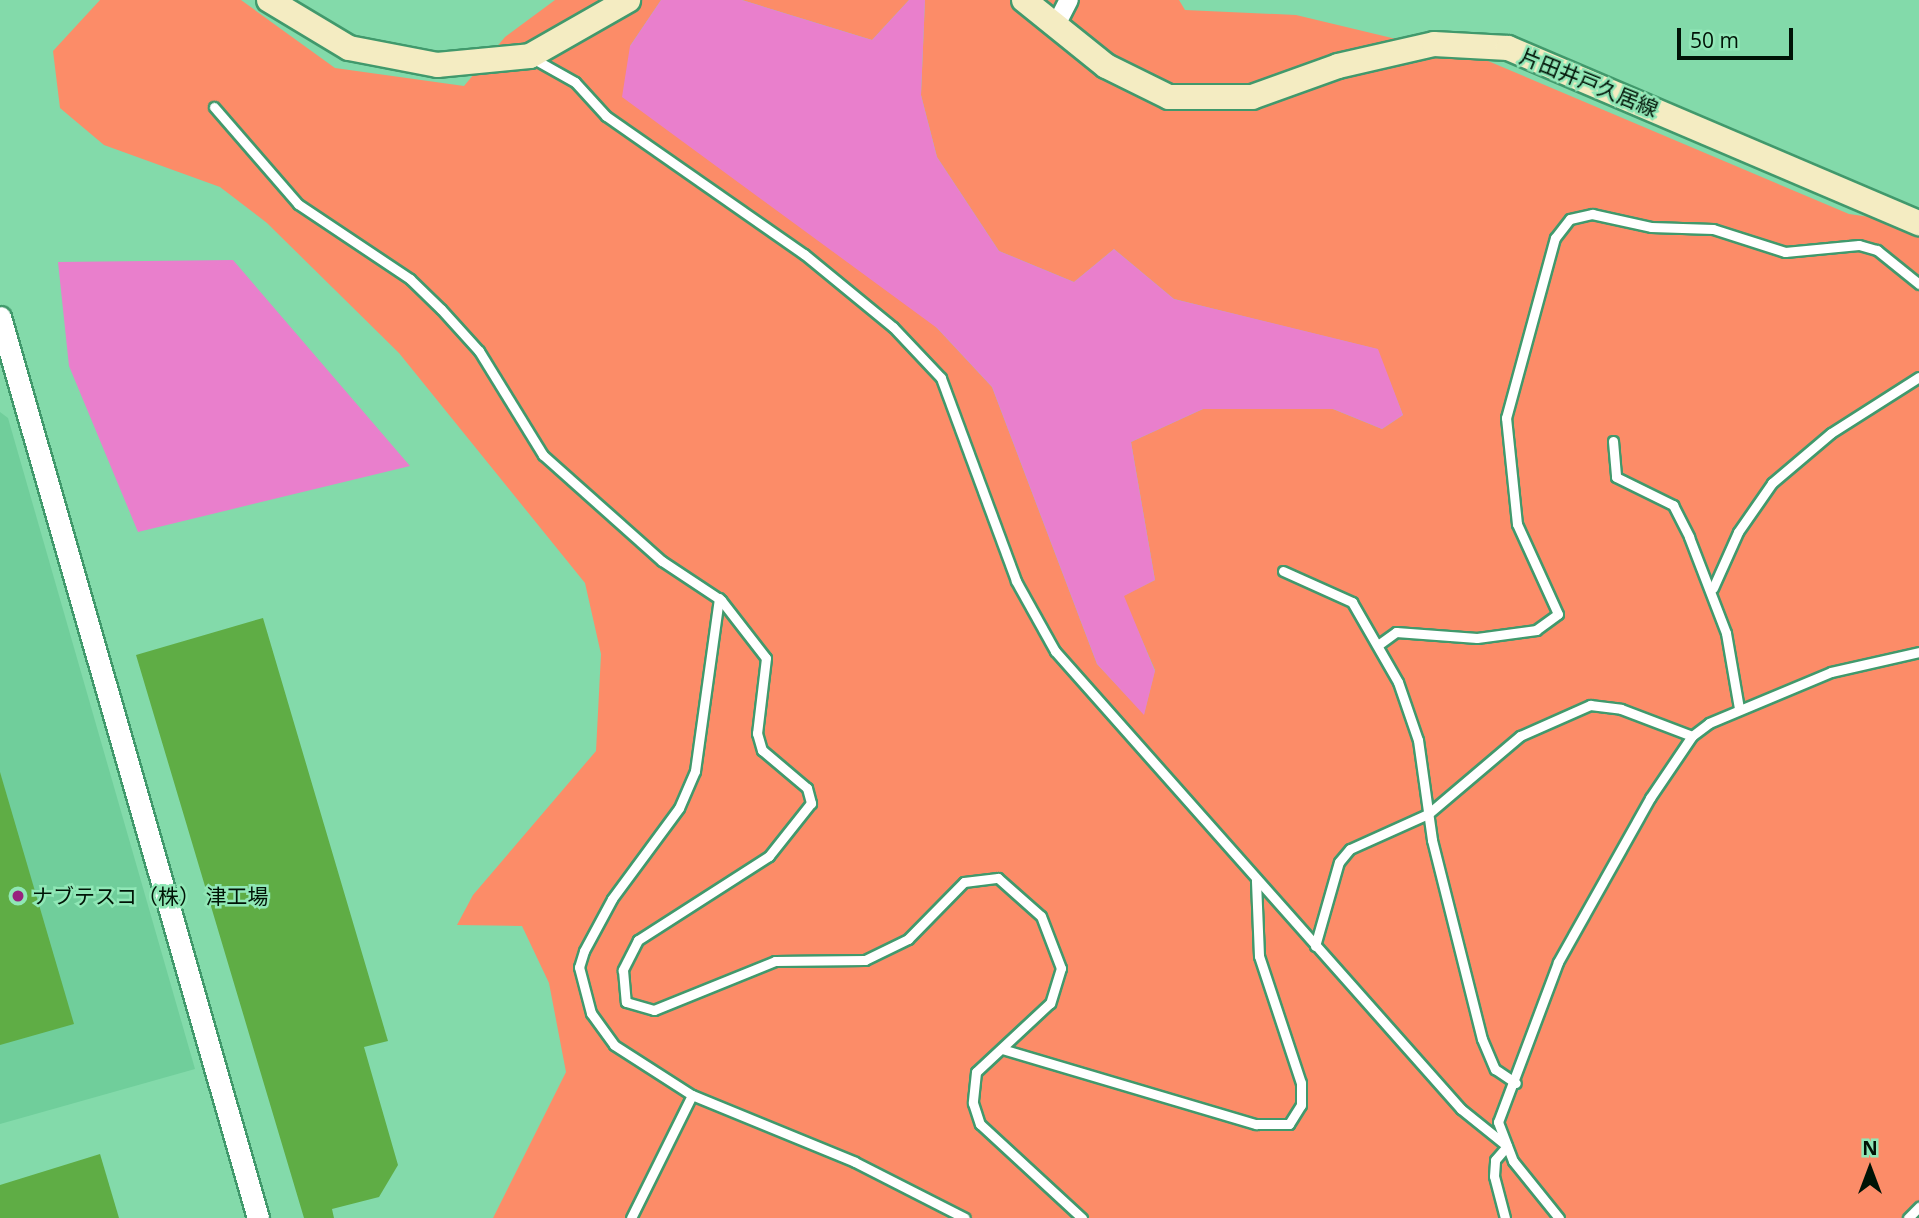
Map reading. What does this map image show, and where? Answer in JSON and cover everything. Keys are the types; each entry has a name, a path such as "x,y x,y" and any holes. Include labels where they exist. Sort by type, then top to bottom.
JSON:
{"main road":[{"path":"269,0 325,37 374,56 450,65 530,56 628,0"},
{"name":"片田井戸久居線","path":"1024,0 1106,66 1169,97 1252,97 1338,66 1434,44 1508,48 1919,223"}],"street":[{"path":"1056,25 1069,0"},
{"path":"0,317 10,388 258,1218"}],"lane":[{"path":"530,56 575,82 606,116 804,254 893,327 941,378 1035,622 1256,880 1461,1110 1507,1146 1559,1218"},
{"path":"214,107 298,204 410,279 441,309 479,351 543,455 662,561 719,598 766,658 757,733 762,750 807,788 811,803 769,856 638,940 622,970 626,1002 654,1010 775,961 865,960 908,939 964,881 982,876 1016,890 1041,916 1061,968 1050,1003 976,1072 971,1087 980,1124 1082,1218"},
{"path":"1378,645 1396,632 1477,638 1536,630 1558,614 1521,538 1506,418 1555,238 1570,219 1592,214 1651,228 1713,229 1785,252 1859,245 1877,250 1919,284"},
{"path":"1713,588 1738,532 1772,483 1831,433 1919,377"},
{"path":"1613,441 1612,471 1622,483 1673,505 1713,588 1740,708"},
{"path":"1283,572 1352,602 1378,645 1411,713 1428,814 1482,1040 1495,1069 1516,1083"},
{"path":"719,598 695,771 679,808 612,899 579,967 591,1013 614,1045 692,1095 855,1162 965,1218"},
{"path":"1507,1146 1499,1122 1516,1083 1558,962 1692,736 1740,708 1831,672 1919,652"},
{"path":"1315,946 1339,862 1350,849 1428,814 1494,754 1574,708 1621,709 1692,736"},
{"path":"1002,1049 1256,1124 1289,1124 1301,1105 1301,1083 1259,956 1256,880"},
{"path":"631,1218 692,1095"},
{"path":"1505,1218 1494,1176 1495,1160 1507,1146"},
{"path":"1908,1218 1919,1208"}],"shaded area":[{"path":"100,0 241,0 335,68 464,86 505,37 555,0 661,0 630,46 937,328 992,387 1097,664 1144,714 1155,670 1123,596 1155,580 1131,442 1203,409 1333,409 1382,429 1403,415 1377,349 1174,299 1114,249 1074,282 999,251 937,157 921,95 925,0 1179,0 1185,10 1296,15 1488,61 1849,214 1919,224 1919,1218 493,1218 566,1072 549,983 522,926 457,925 473,895 596,751 601,654 585,583 399,353 267,223 220,187 104,145 60,108 53,51"},
{"path":"661,0 742,0 872,40 909,0 925,0 921,95 937,157 999,251 1074,282 1114,249 1174,299 1378,349 1403,415 1382,429 1333,409 1203,409 1131,442 1155,580 1124,596 1155,671 1144,715 1097,664 992,387 937,328 622,97 630,46"},
{"path":"742,0 909,0 872,40"},
{"path":"233,260 410,466 138,532 69,366 58,262"},
{"path":"0,412 8,418 195,1069 0,1124"}],"building":[{"path":"263,618 388,1041 364,1047 398,1165 379,1197 332,1209 334,1218 304,1218 136,655"},
{"name":"ナブテスコ（株） 津工場","path":"0,772 74,1024 0,1045"},
{"path":"100,1154 119,1218 0,1218 0,1185"}],"place":[{"name":"ナブテスコ（株） 津工場","path":"18,896"}]}
